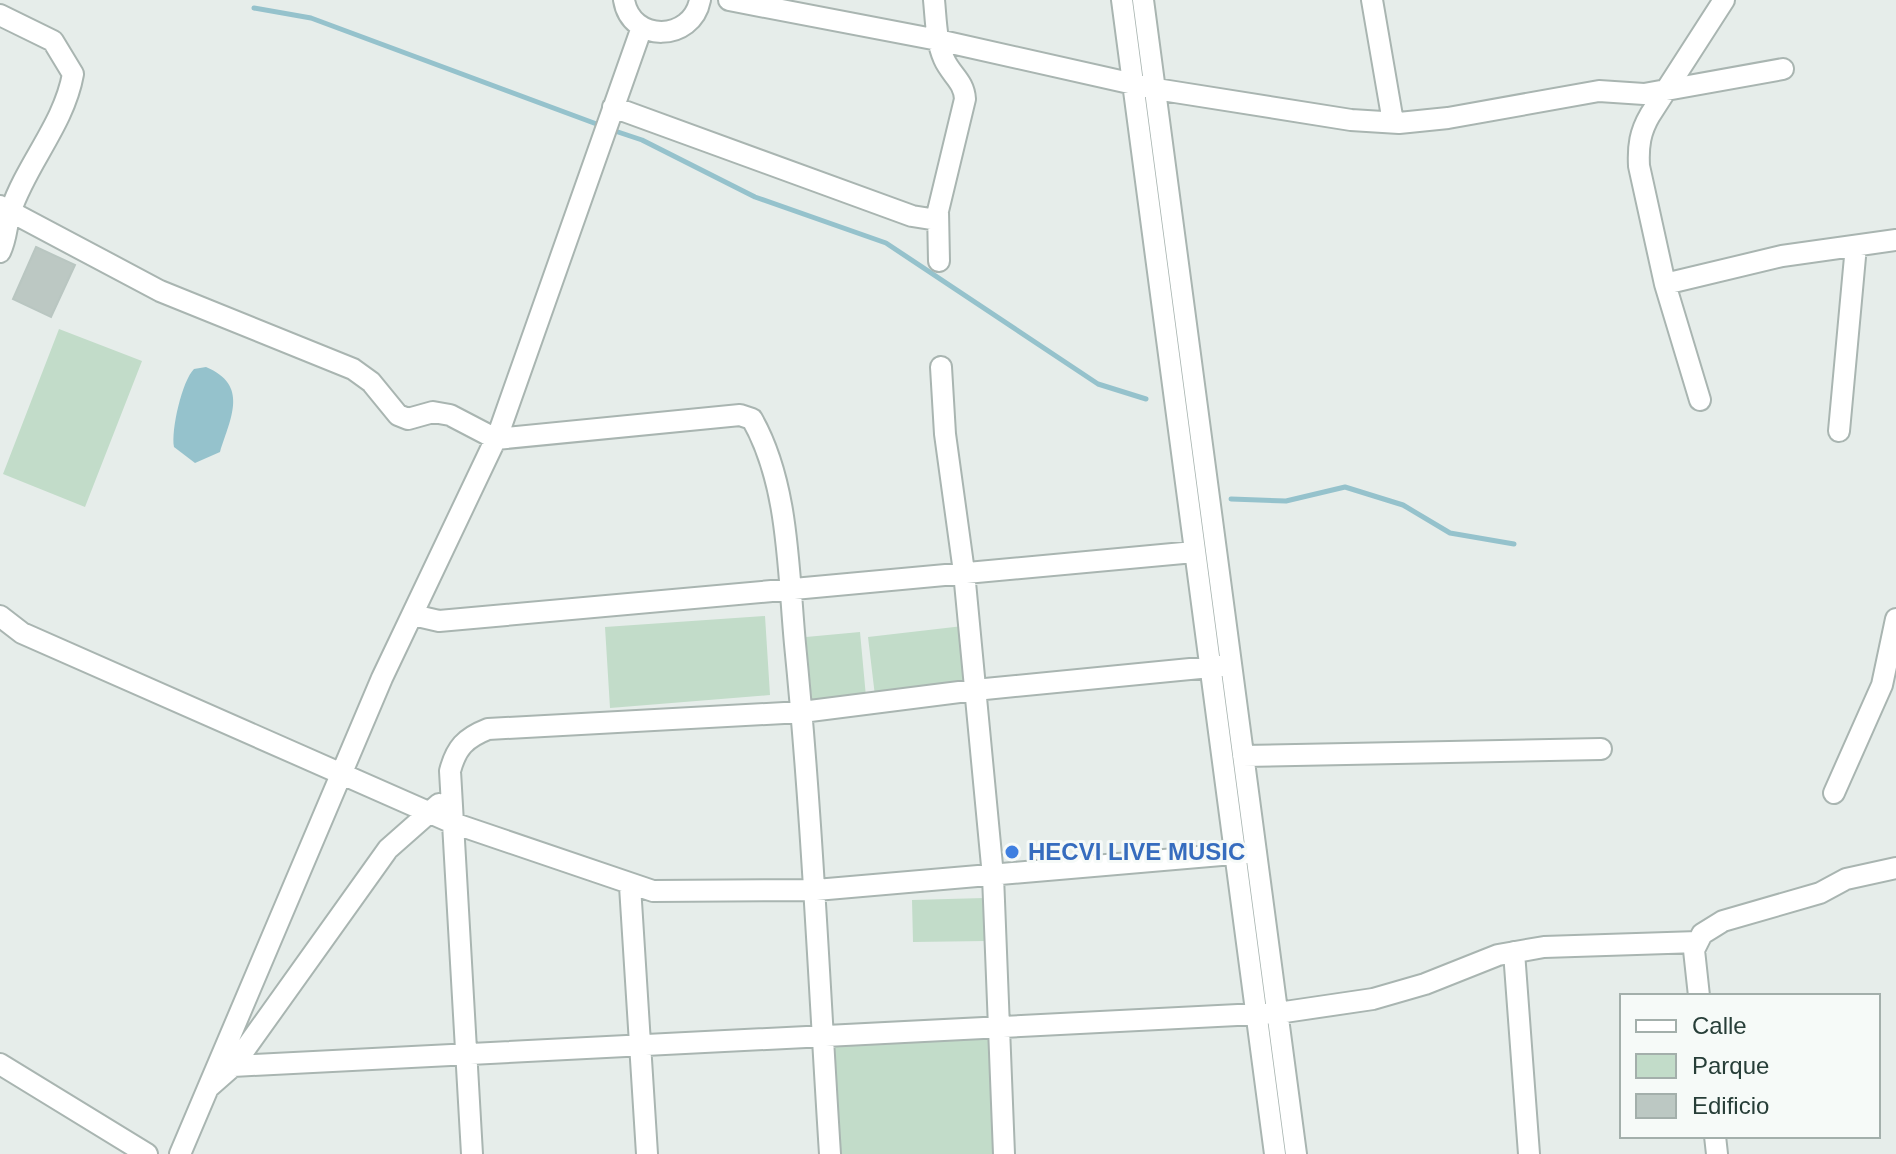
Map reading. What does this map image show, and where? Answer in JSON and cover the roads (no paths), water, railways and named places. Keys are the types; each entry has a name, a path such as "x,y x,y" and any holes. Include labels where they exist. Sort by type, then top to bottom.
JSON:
{"street":[{"path":"624,0 632,18 652,32 676,31 694,17 700,0"},
{"path":"729,0 938,40 1156,89 1351,120 1393,122 1448,118 1599,91 1644,94 1668,87 1783,69"},
{"path":"934,0 938,40 945,61 964,86 965,99 937,220 939,261"},
{"path":"1122,0 1194,552 1243,756 1257,1015 1275,1154"},
{"path":"1143,0 1156,89 1220,665 1246,852 1278,1013 1296,1154"},
{"path":"1372,0 1393,122"},
{"path":"1700,400 1665,284 1638,150 1640,132 1724,0"},
{"path":"0,15 53,41 73,74 68,98 5,209 7,239 0,252"},
{"path":"180,1154 382,678 496,439 642,27"},
{"path":"613,107 912,216 937,220"},
{"path":"5,209 160,291 353,369 371,382 398,415 408,419 433,412 450,415 496,439 740,415 752,419 765,442 781,509 790,592 816,890 830,1154"},
{"path":"1665,284 1782,256 1896,240"},
{"path":"1839,431 1856,246"},
{"path":"941,367 945,434 964,572 993,876 1004,1154"},
{"path":"413,615 439,621 790,592 964,572 1194,552"},
{"path":"0,616 22,633 343,776 453,823 630,886 679,893 816,890 1246,852"},
{"path":"1834,793 1882,685 1896,619"},
{"path":"472,1154 450,771 455,752 465,741 488,729 802,712 975,690 1220,665"},
{"path":"1243,756 1601,749"},
{"path":"208,1088 233,1066 388,849 432,812 451,790"},
{"path":"1699,994 1694,950 1702,934 1723,921 1820,893 1866,873 1896,868"},
{"path":"630,886 647,1154"},
{"path":"233,1066 822,1034 1257,1015 1373,999 1514,952 1544,947 1698,942"},
{"path":"1514,952 1529,1154"},
{"path":"0,1064 147,1154"}],"water":[{"path":"206,367 228,383 232,393 232,414 220,452 195,463 174,447 174,429 178,406 190,375 194,369"}],"waterway":[{"path":"254,8 311,18 602,126"},
{"path":"612,130 642,140 755,197 886,243 1098,384 1146,399"},
{"path":"1231,499 1286,501 1345,487 1403,505 1450,533 1514,544"}],"place":[{"name":"HECVI LIVE MUSIC","path":"1012,852"}]}
